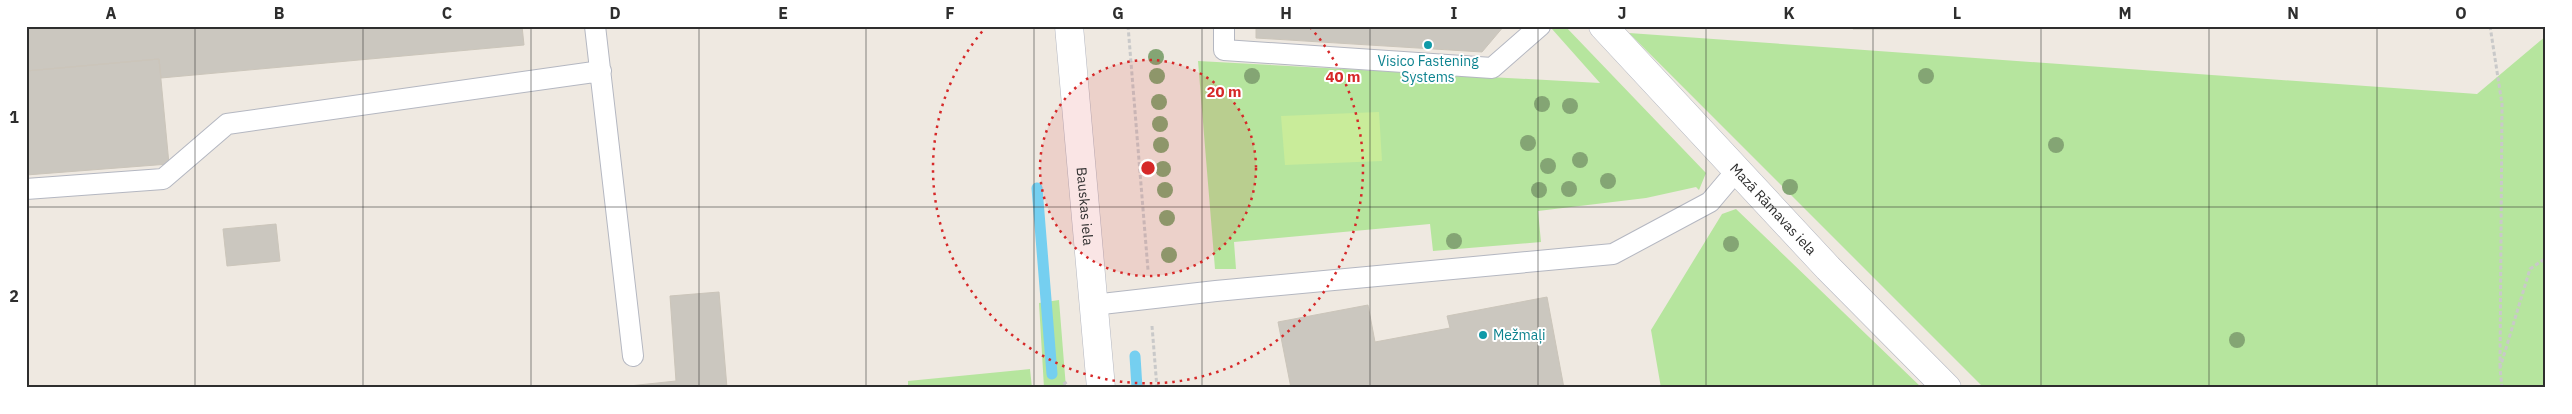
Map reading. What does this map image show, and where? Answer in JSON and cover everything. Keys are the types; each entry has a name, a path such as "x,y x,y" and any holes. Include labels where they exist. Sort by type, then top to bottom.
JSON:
{"street":[{"name":"Bauskas iela","path":"1069,26 1101,388"},
{"name":"Mazā Rāmavas iela","path":"1602,26 1828,268 1947,388"}],"lane":[{"path":"596,26 634,356"},
{"path":"1224,26 1224,50 1492,68 1540,26"},
{"path":"26,189 163,179 226,124 601,71"},
{"path":"1093,305 1216,291 1613,254 1710,202 1737,170"}],"path":[{"path":"1128,26 1157,388"},
{"path":"2490,26 2502,104 2500,368 2502,388"},
{"path":"2500,368 2530,269 2546,258"}],"green space":[{"path":"1565,26 1706,173 1699,190 1696,187 1646,198 1538,211 1541,242 1433,251 1430,224 1234,242 1236,269 1215,269 1198,61 1600,83 1552,29"},
{"path":"1629,33 2477,94 2546,36 2546,388 1984,388"},
{"path":"1379,112 1382,161 1285,165 1281,116"},
{"path":"1736,209 1922,388 1661,388 1651,330 1722,214"},
{"path":"1059,300 1066,388 1044,388 1039,303"},
{"path":"1030,369 1032,388 908,388 908,381"}],"building":[{"path":"26,26 522,26 524,45 161,78 159,59 26,71"},
{"name":"Visico Fastening Systems","path":"1256,26 1504,26 1482,52 1256,38"},
{"path":"1853,26 1910,26 1910,29 1853,29"},
{"path":"159,59 169,164 26,175 26,71"},
{"path":"276,224 280,261 227,266 223,229"},
{"path":"719,292 727,388 629,388 629,386 676,381 670,296"},
{"name":"Mežmaļi","path":"1547,297 1564,388 1291,388 1278,322 1368,305 1375,342 1450,328 1447,316"}],"waterway":[{"path":"1037,188 1052,374"},
{"path":"1135,356 1137,388"}],"place":[{"name":"Visico Fastening Systems","path":"1428,45"},
{"name":"Mežmaļi","path":"1483,335"}]}
